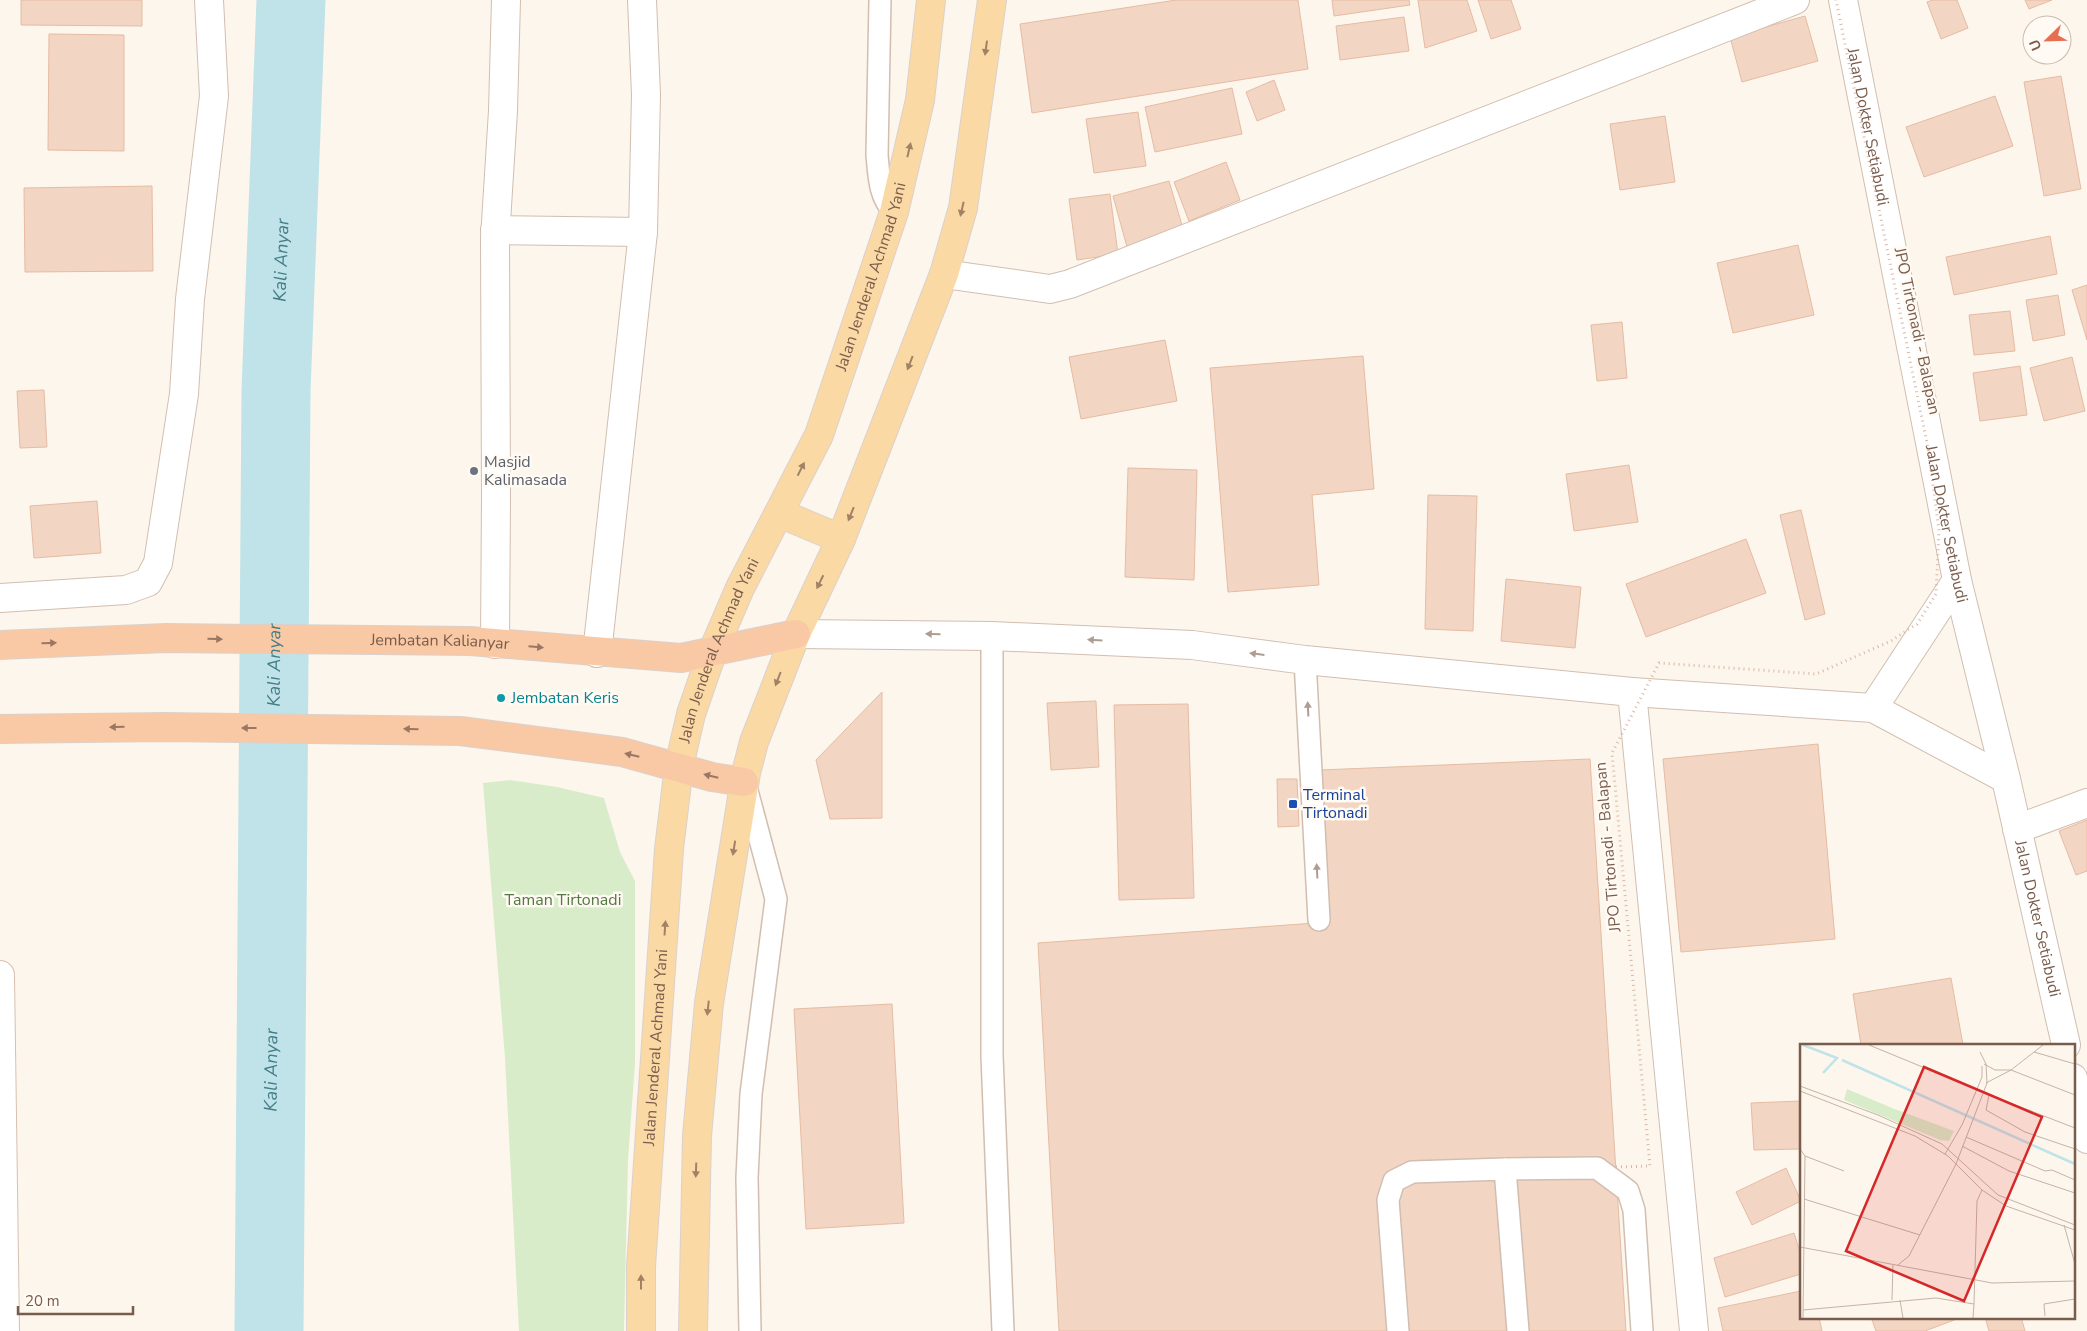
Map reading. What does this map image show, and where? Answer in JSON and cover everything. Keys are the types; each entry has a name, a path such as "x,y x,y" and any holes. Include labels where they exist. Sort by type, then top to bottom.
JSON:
{"highway":[{"name":"Jembatan Kalianyar","path":"0,645 166,638 482,642 597,653 681,658 796,634"},
{"path":"0,729 166,727 460,731 582,746 679,766 712,777 744,782"}],"main road":[{"name":"Jalan Jenderal Achmad Yani","path":"641,1331 641,1267 669,849 679,766 691,714 712,653 740,588 819,435 894,212 920,100 931,0"},
{"path":"693,1331 697,1136 709,1003 744,782 754,742 796,634 841,538 944,274 963,208 992,0"},
{"path":"779,512 841,538"}],"street":[{"path":"0,598 126,590 148,582 158,562 184,394 190,298 214,96 209,0"},
{"path":"482,642 495,230 503,111 506,0"},
{"path":"597,653 643,232 646,95 642,0"},
{"path":"944,274 1050,289 1070,284 1794,0"},
{"name":"Jalan Dokter Setiabudi","path":"1843,0 1957,580 2006,779 2066,1044"},
{"path":"495,230 643,232"},
{"path":"1873,708 1957,580"},
{"path":"796,634 992,636 1192,646 1305,660 1632,692 1873,708 2006,779"},
{"path":"1632,692 1694,1331"},
{"path":"2017,829 2087,803"},
{"path":"0,975 5,1331"},
{"path":"2074,1083 2087,1139"}],"lane":[{"path":"880,0 877,155 879,180 886,203 894,212"},
{"path":"992,636 992,1056 1003,1331"},
{"path":"1305,660 1320,920"},
{"path":"744,782 776,899 751,1094 747,1178 750,1331"},
{"path":"1398,1331 1388,1200 1394,1181 1412,1172 1597,1168 1628,1190 1634,1210 1642,1331"},
{"path":"1505,1169 1518,1331"}],"path":[{"name":"JPO Tirtonadi - Balapan","path":"1616,1167 1650,1166 1612,753 1659,663 1816,674 1891,641 1917,624 1936,594 1940,530 1928,448 1836,0"}],"green space":[{"name":"Taman Tirtonadi","path":"510,780 557,787 604,798 620,852 635,881 635,1063 628,1160 624,1331 519,1331 505,1058 483,783"}],"building":[{"path":"21,0 142,0 142,26 21,25"},
{"path":"1176,0 1298,0 1308,69 1032,113 1020,24"},
{"path":"1332,0 1409,0 1410,5 1334,16"},
{"path":"1418,0 1467,0 1477,31 1425,48"},
{"path":"1478,0 1511,0 1521,29 1491,39"},
{"path":"1933,0 1957,0 1968,28 1941,39 1927,2"},
{"path":"2025,0 2052,0 2029,9"},
{"path":"1805,16 1818,61 1742,82 1730,37"},
{"path":"1404,17 1409,51 1340,60 1336,26"},
{"path":"49,34 124,35 124,151 48,150"},
{"path":"2061,76 2081,189 2044,196 2024,82"},
{"path":"1274,80 1285,110 1257,121 1246,92"},
{"path":"1232,88 1242,134 1155,152 1145,107"},
{"path":"1995,96 2013,146 1924,177 1906,127"},
{"path":"1138,112 1146,166 1094,173 1086,119"},
{"path":"1665,116 1675,182 1620,190 1610,124"},
{"path":"1226,162 1240,200 1189,221 1174,182"},
{"path":"1169,181 1184,232 1127,247 1113,196"},
{"path":"152,186 153,271 25,272 24,188"},
{"path":"1110,194 1118,254 1077,260 1069,199"},
{"path":"2050,236 2057,274 1954,295 1946,257"},
{"path":"1798,245 1814,315 1733,333 1717,263"},
{"path":"2087,285 2087,340 2072,290"},
{"path":"2058,295 2065,335 2033,341 2026,300"},
{"path":"2010,311 2015,351 1974,355 1969,315"},
{"path":"1622,322 1627,378 1597,381 1591,325"},
{"path":"1165,340 1177,401 1081,419 1069,357"},
{"path":"1363,356 1374,489 1312,495 1319,585 1228,592 1210,368"},
{"path":"2072,357 2085,411 2044,421 2030,368"},
{"path":"2020,366 2027,415 1980,421 1973,373"},
{"path":"44,390 47,447 20,448 17,391"},
{"path":"1629,465 1638,522 1574,531 1566,474"},
{"path":"1128,468 1197,470 1194,580 1125,577"},
{"path":"1428,495 1477,496 1473,631 1425,629"},
{"path":"97,501 101,553 34,558 30,506"},
{"path":"1801,510 1825,614 1805,620 1780,515"},
{"path":"1746,539 1766,593 1646,637 1626,584"},
{"path":"1506,579 1581,587 1575,648 1501,641"},
{"path":"882,692 882,818 830,819 816,760"},
{"path":"1096,701 1099,767 1051,770 1047,703"},
{"path":"1188,704 1194,898 1119,900 1114,705"},
{"path":"1818,744 1835,939 1681,952 1663,759"},
{"path":"1590,759 1626,1331 1059,1331 1038,943 1329,922 1320,770"},
{"path":"1277,779 1297,779 1299,826 1278,827"},
{"path":"2087,820 2087,871 2076,875 2059,831"},
{"path":"1951,978 1963,1044 1861,1044 1853,994"},
{"path":"892,1004 904,1223 806,1229 794,1009"},
{"path":"1800,1101 1800,1149 1754,1150 1751,1103"},
{"path":"1786,1168 1800,1201 1752,1225 1736,1192"},
{"path":"1794,1233 1800,1252 1800,1274 1725,1297 1714,1258"},
{"path":"1800,1291 1800,1318 1819,1318 1822,1331 1723,1331 1718,1308"},
{"path":"1871,1318 1959,1318 1925,1331 1876,1331"},
{"path":"1985,1318 2021,1318 2025,1331 1989,1331"}],"waterway":[{"name":"Kali Anyar","path":"269,1331 276,391 291,0"}],"place":[{"name":"Masjid Kalimasada","path":"474,471"},
{"name":"Jembatan Keris","path":"501,698"},
{"name":"Terminal Tirtonadi","path":"1293,804"}]}
